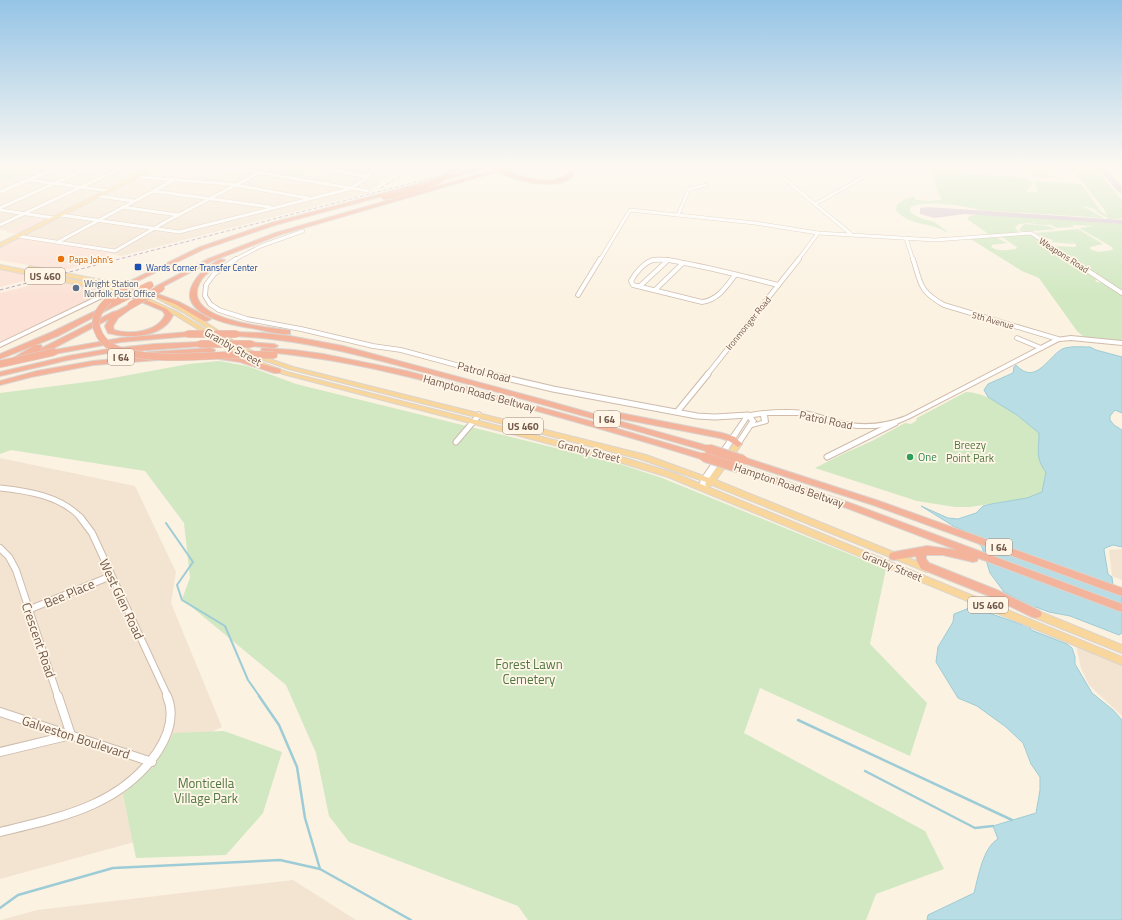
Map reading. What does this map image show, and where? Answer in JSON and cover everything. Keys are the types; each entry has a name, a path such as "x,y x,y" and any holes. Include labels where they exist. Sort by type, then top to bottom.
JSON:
{"highway":[{"path":"327,210 244,233 191,256 125,288 107,302 97,318 96,328 99,335 111,345 132,354 157,357 274,355 411,370"},
{"path":"259,228 332,210"},
{"path":"0,351 125,303 142,299 155,288 192,263 248,240 296,223 340,210"},
{"path":"248,240 347,210"},
{"path":"0,357 125,303 224,255 266,238 361,210"},
{"path":"266,238 234,253 210,268 196,282 193,292 196,304 202,310 220,319 391,357 411,370"},
{"path":"125,288 155,288 177,303 214,321 262,328"},
{"path":"125,288 165,310 169,315 168,318 162,325 144,332 123,334 111,331 109,326 110,322 123,311 125,303 125,288"},
{"path":"0,365 12,361 79,330 125,303"},
{"path":"0,370 66,340 125,303"},
{"name":"Hampton Roads Beltway","path":"0,365 54,352 121,340 188,334 236,334 280,337 315,342 704,457 740,464 876,503 1122,592"},
{"name":"I 64","path":"0,374 95,353 132,348 200,344 251,344 287,347 348,357 391,369"},
{"name":"Hampton Roads Beltway","path":"0,383 32,374 115,358 170,352 211,350 265,350 319,355 391,369 411,370 504,391 709,449 740,464 847,505 946,547"},
{"path":"32,374 115,361 213,357 241,360 277,371"},
{"path":"504,391 735,442"},
{"path":"894,556 946,547 965,555 1122,608"},
{"path":"927,550 922,552 921,556 921,560 925,566 993,593 1036,614"}],"main road":[{"path":"0,245 70,210"},
{"name":"Granby Street","path":"0,262 125,288 177,314 244,356 277,371 639,464 703,488 1122,661"},
{"name":"Granby Street","path":"0,268 125,288 155,288 185,311 238,346 275,363 642,457 708,481 1122,649"},
{"path":"703,488 735,442"},
{"path":"853,550 878,555 894,556"}],"street":[{"path":"4,210 54,218"},
{"path":"0,225 33,210"},
{"path":"57,242 118,210"},
{"path":"136,210 179,216"},
{"path":"17,236 115,251 155,228 191,210"},
{"path":"61,214 179,232 266,210"},
{"name":"Weapons Road","path":"578,295 630,210 755,223 818,233 935,240 1031,233 1122,293"},
{"path":"678,215 680,210"},
{"path":"822,210 852,234"},
{"name":"Patrol Road","path":"303,231 278,239 247,252 227,264 206,284 204,290 207,302 216,309 230,315 284,325 374,346 400,350 544,388 677,412 716,417 785,412 806,414 857,426 880,426 895,423"},
{"name":"Ironmonger Road","path":"677,412 818,233"},
{"name":"5th Avenue","path":"906,238 924,290 931,298 944,305 1058,339 1071,338 1122,343"},
{"path":"735,275 716,298 708,302 702,302 633,285 631,281 633,277 654,260 668,260 683,263 735,275 778,285"},
{"path":"640,286 668,260"},
{"path":"655,290 683,263"},
{"path":"0,345 125,288"},
{"path":"1017,338 1041,348"},
{"name":"Patrol Road","path":"827,457 1058,339"},
{"path":"750,426 765,422 764,414"},
{"path":"456,442 479,415"},
{"path":"748,415 753,420 750,426 735,442 748,415"},
{"name":"West Glen Road","path":"0,488 38,494 59,503 76,513 92,533 166,692 172,713 169,729 158,753 143,772 122,789 98,804 84,810 0,832"},
{"name":"Crescent Road","path":"0,548 13,564 71,735"},
{"name":"Bee Place","path":"28,610 111,576"},
{"name":"Galveston Boulevard","path":"0,712 152,762"},
{"path":"0,752 71,735"}],"shaded area":[{"path":"0,210 302,210 121,256 111,254 113,252 19,238 55,220 37,217 9,231 0,229"},
{"path":"37,217 49,219 19,234 6,232"},
{"path":"19,238 113,252 100,261 61,271 0,260 0,248"},
{"path":"0,270 38,277 0,287"},
{"path":"52,280 98,289 98,296 0,342 0,293"},
{"path":"0,458 135,486 176,572 171,603 222,727 175,749 138,841 0,879"},
{"path":"1122,549 1122,580 1112,576 1109,550"},
{"path":"1076,646 1122,665 1122,716 1089,685 1081,668"},
{"path":"293,880 356,920 1,920 37,910"}],"green space":[{"path":"896,210 910,210 911,213 920,218 934,222 948,232 907,219"},
{"path":"979,210 1089,210 1104,218"},
{"path":"1100,210 1107,216 1104,210 1122,210 1122,219 1109,219 1095,211"},
{"path":"980,214 1122,224 1122,291 1055,246 1075,247 1076,244 1069,241 1074,244 1051,242 1053,240 1036,233 1078,229 1103,244 1090,247 1090,249 1098,252 1113,250 1112,247 1079,228 1094,226 1072,225 1074,227 1057,228 1049,224 1029,224 1038,222 1019,224 1015,227 1018,232 990,235 967,219 970,216"},
{"path":"1024,224 1048,226 1055,229 1025,232 1019,230"},
{"path":"1029,234 1039,239 1098,279 1095,280 1097,282 1103,283 1122,294 1122,342 1085,338 1077,331 1039,278 1022,271 969,238 994,236 1007,243 992,245 991,247 997,250 1006,250 1016,249 1017,247 1000,236"},
{"name":"Forest Lawn Cemetery","path":"219,361 247,366 296,384 620,464 662,478 886,569 870,644 927,703 910,756 760,688 744,733 925,831 944,869 876,894 866,920 528,920 518,906 349,842 329,816 316,753 286,685 182,599 190,578 184,523 145,471 11,450 0,454 0,393 102,380 189,364"},
{"name":"Breezy Point Park","path":"966,392 985,396 995,401 1014,413 1039,433 1038,447 1046,472 1043,492 1027,498 970,507 955,507 917,501 815,468 872,441 905,423 911,424 916,421 917,418"},
{"name":"Monticella Village Park","path":"224,731 282,752 263,813 226,855 136,858 123,794 153,767 174,733"}],"water":[{"path":"1090,347 1122,357 1122,413 1115,410 1110,416 1110,420 1114,425 1122,430 1122,547 1113,545 1105,548 1104,550 1108,574 1112,577 1113,586 1122,597 1122,633 1119,635 1070,616 1049,612 1036,607 1034,608 1004,592 990,573 982,547 965,531 955,527 921,506 948,518 958,519 976,513 983,506 1027,498 1042,492 1046,472 1039,458 1039,433 1017,415 988,397 984,390 988,384 1013,373 1016,365 1024,371 1030,373 1043,367 1059,351 1065,348"},
{"path":"972,607 1023,625 1024,624 1029,626 1031,630 1067,644 1072,648 1075,657 1075,664 1092,693 1113,710 1122,720 1122,920 927,920 928,915 974,893 979,871 988,849 998,839 993,826 1036,813 1040,790 1040,777 1031,764 1023,743 1006,727 977,706 958,698 936,662 938,647 953,622 954,614"}],"waterway":[{"path":"166,523 193,562 177,585 182,600 225,626 248,680 260,697"},
{"path":"259,696 279,725 297,767 305,818 320,869"},
{"path":"798,720 1012,820"},
{"path":"865,771 975,828 993,826"},
{"path":"0,908 18,895 113,868 280,860 320,869"},
{"path":"320,869 411,920"}],"taxiway":[{"path":"923,210 923,212 935,215 946,215 965,211"},
{"path":"942,210 965,211"},
{"path":"965,211 1122,222"}],"railway":[{"path":"0,290 309,210"}],"place":[{"name":"Papa John's","path":"61,259"},
{"name":"Wards Corner Transfer Center","path":"138,267"},
{"name":"Wright Station Norfolk Post Office","path":"76,288"},
{"name":"One","path":"910,457"}]}
